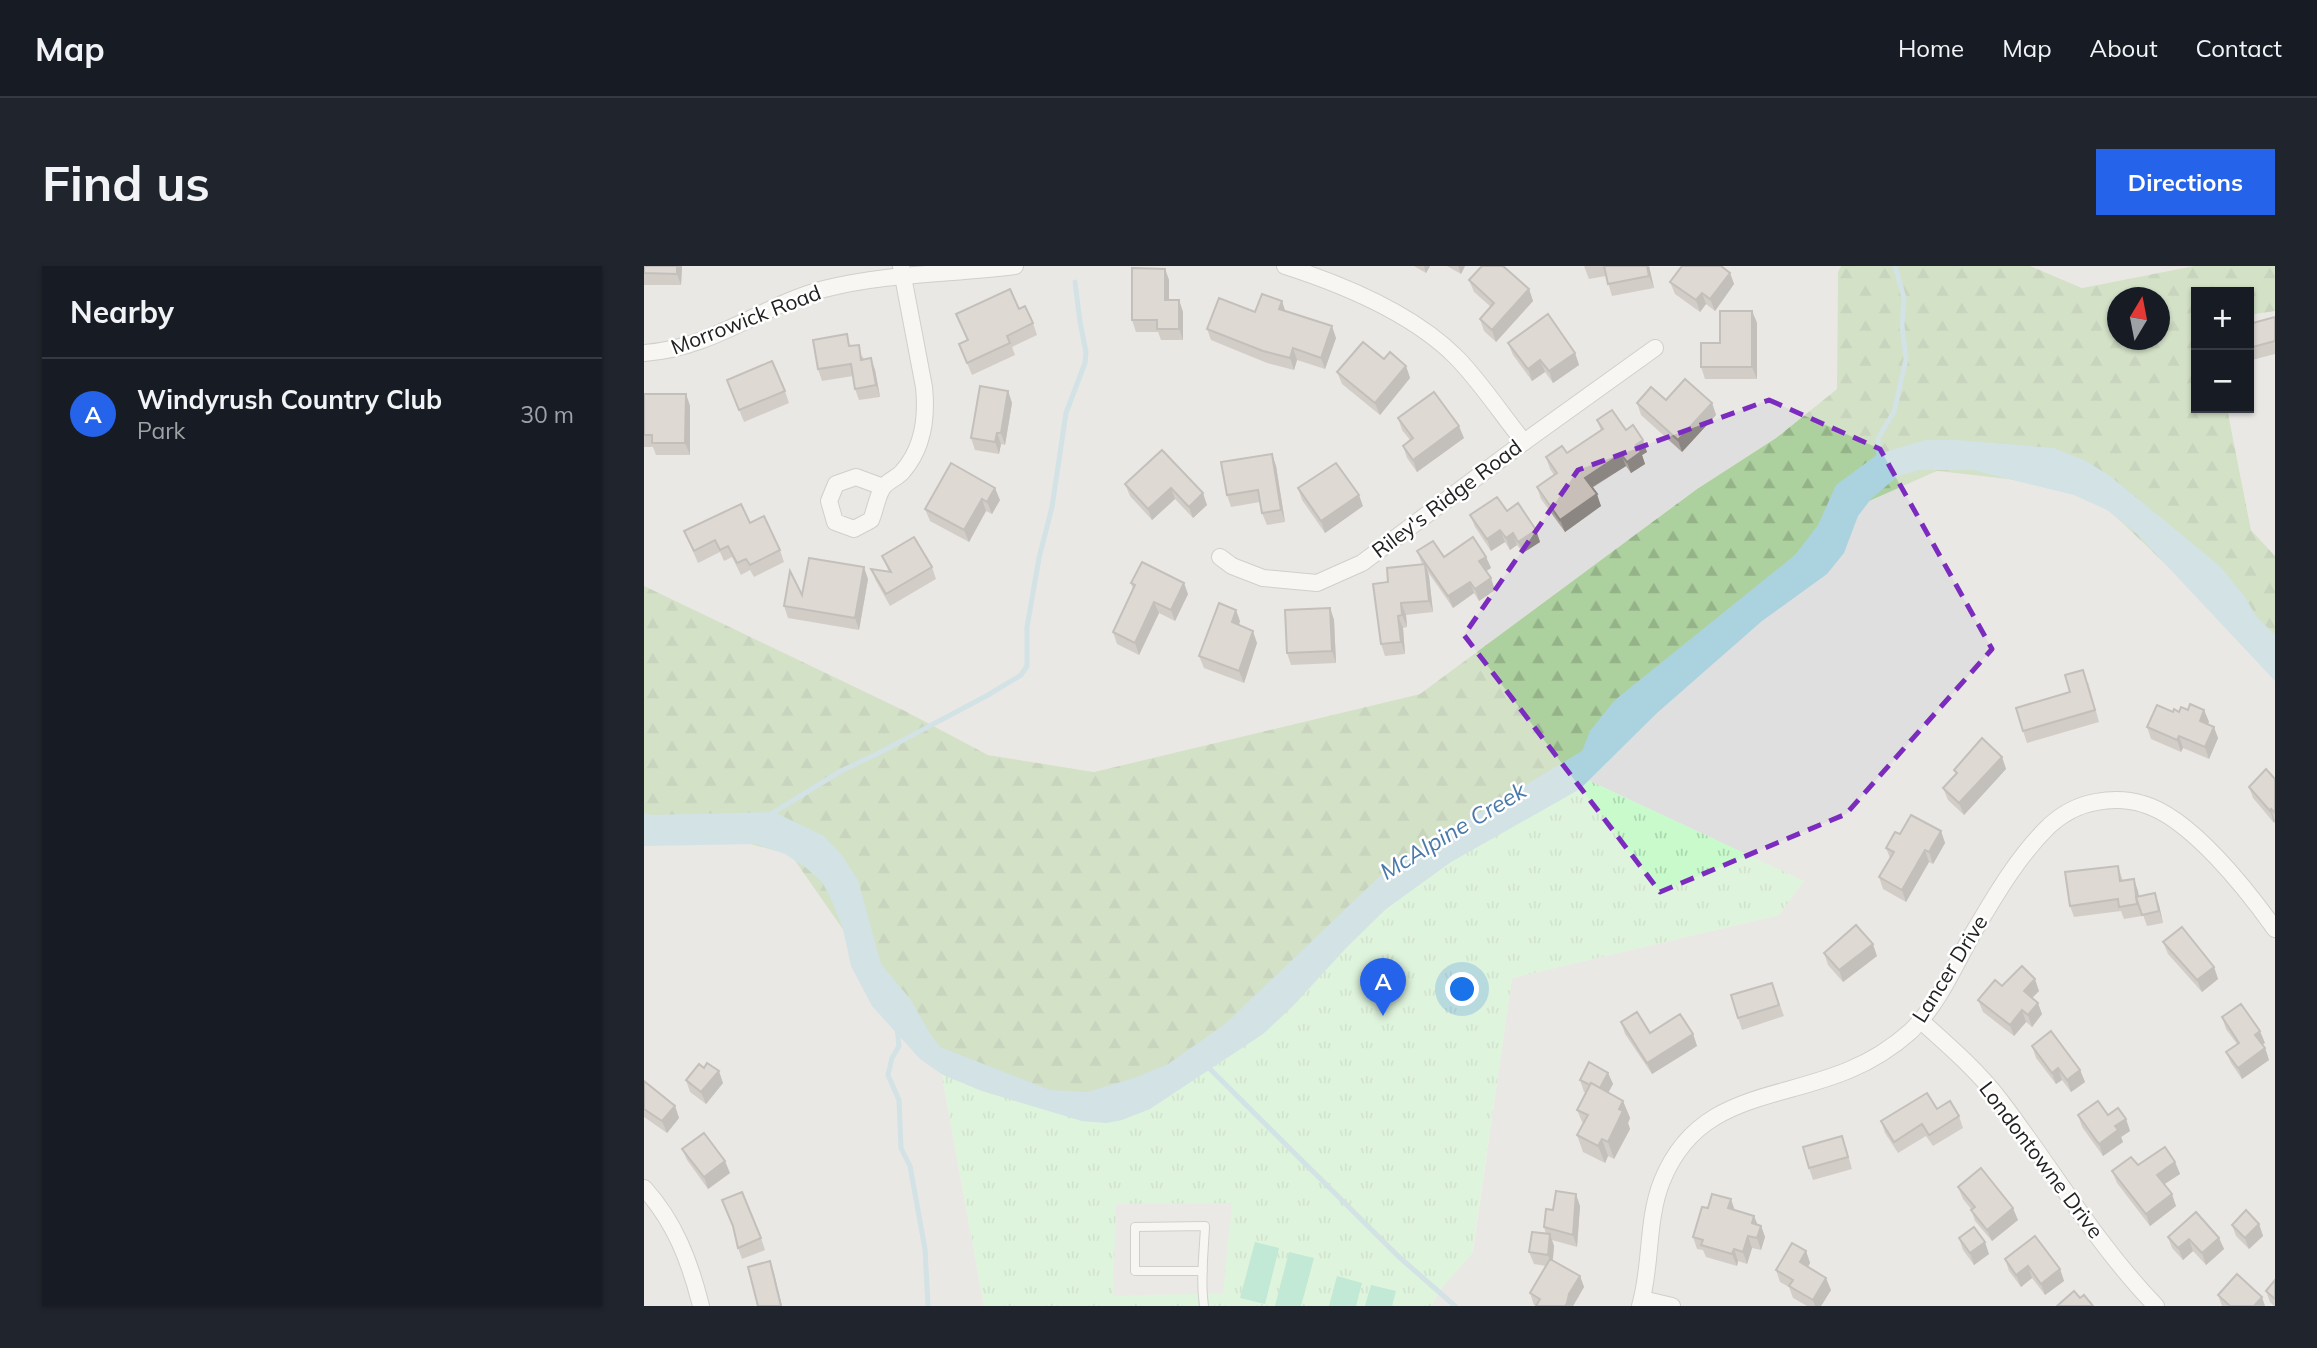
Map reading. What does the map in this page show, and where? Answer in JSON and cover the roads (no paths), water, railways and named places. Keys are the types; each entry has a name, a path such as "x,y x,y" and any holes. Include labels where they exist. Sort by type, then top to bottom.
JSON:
{"street":[{"name":"Morrowick Road","path":"644,353 673,350 698,343 786,303 824,289 902,270 970,271 1015,266"},
{"path":"1293,267 1390,308 1420,329 1456,357 1524,442"},
{"path":"883,487 903,471 916,450 924,425 926,405 902,270"},
{"name":"Riley's Ridge Road","path":"1220,557 1232,566 1263,579 1317,583 1362,563 1655,348"},
{"name":"Lancer Drive","path":"1641,1302 1655,1206 1661,1184 1671,1162 1690,1137 1714,1117 1744,1102 1846,1072 1902,1038 1920,1020 1946,984 1985,915 2023,856 2049,825 2059,818 2076,808 2112,799 2145,804 2176,821 2231,874 2275,929"},
{"name":"Londontowne Drive","path":"1920,1020 1956,1052 1999,1100 2101,1240 2156,1306"},
{"path":"644,1188 670,1223 681,1244 690,1264 701,1306"},
{"path":"1641,1302 1672,1306"}],"lane":[{"path":"1203,1271 1135,1270 1135,1227 1205,1226 1202,1294 1204,1306"}],"water":[{"name":"McAlpine Creek","path":"1925,440 2054,448 2086,461 2110,476 2220,566 2245,597 2256,616 2275,635 2275,681 2137,534 2107,510 2074,495 1972,470 1920,470 1898,476 1871,499 1858,516 1844,553 1827,574 1762,621 1657,713 1580,789 1451,862 1386,909 1263,1034 1150,1109 1106,1123 1082,1121 982,1091 943,1075 920,1059 872,1006 851,966 843,929 822,882 785,854 756,844 644,846 644,813 774,812 824,836 841,854 858,880 881,964 911,1000 940,1047 1050,1090 1087,1092 1134,1078 1168,1064 1225,1024 1382,874 1430,842 1582,751 1590,731 1615,700 1795,555 1818,525 1836,485 1878,454"}],"waterway":[{"path":"1879,459 1878,438 1894,412 1906,359 1902,326 1904,298 1895,266"},
{"path":"771,814 841,771 988,695 1021,675 1027,666 1027,627 1039,558 1052,507 1066,413 1085,363 1086,352 1075,282"},
{"path":"897,1027 899,1046 892,1058 888,1075 899,1100 901,1148 910,1166 925,1249 928,1306"},
{"path":"1207,1066 1398,1256 1455,1306"}],"place":[{"name":"Windyrush Country Club","path":"1383,1016"}]}
